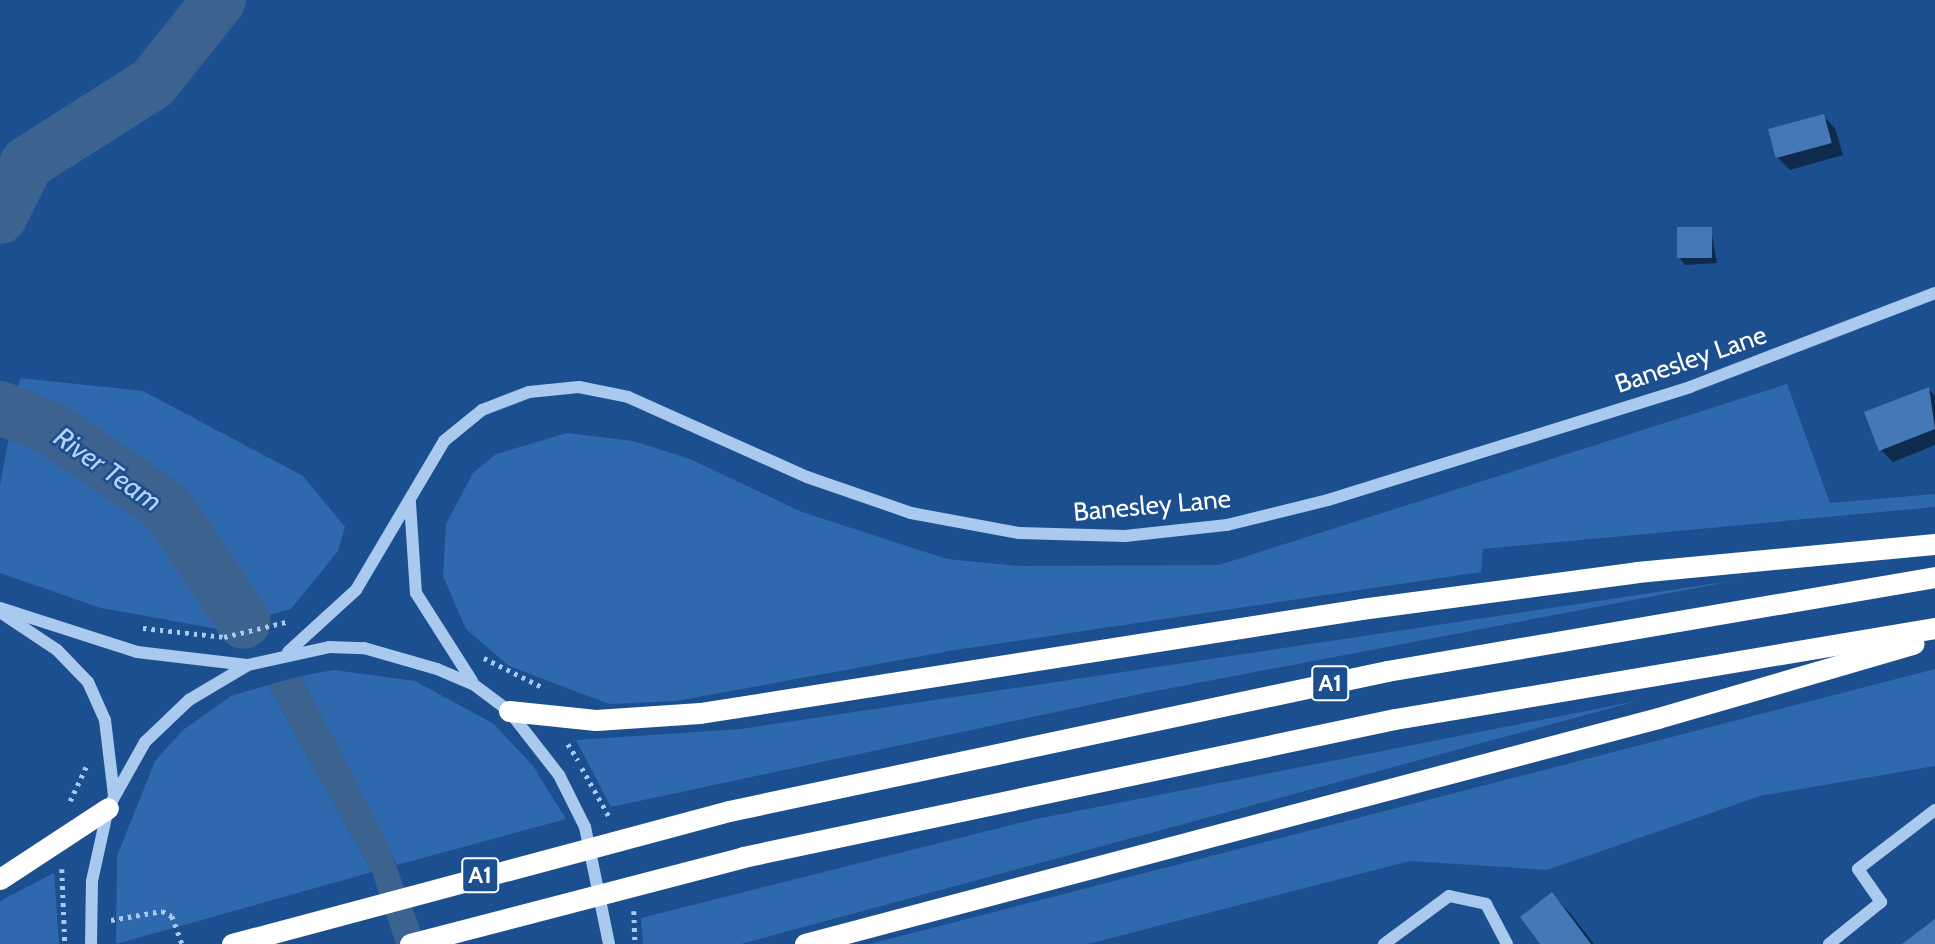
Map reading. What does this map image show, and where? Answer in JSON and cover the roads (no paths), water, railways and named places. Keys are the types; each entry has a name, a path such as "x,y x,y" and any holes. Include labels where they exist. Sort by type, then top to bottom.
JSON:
{"highway":[{"path":"509,711 596,720 700,713 1375,607 1637,572 1935,544"},
{"name":"A1","path":"233,944 729,811 1387,670 1935,577"},
{"name":"A1","path":"410,944 743,857 1395,719 1935,628"},
{"path":"805,944 1658,718 1935,637"},
{"path":"0,879 111,802"}],"street":[{"name":"Banesley Lane","path":"288,652 356,590 444,441 482,411 529,392 579,387 628,397 807,477 911,513 1019,533 1176,532 1278,514 1628,407 1935,293"},
{"path":"410,499 416,593 473,684"},
{"path":"0,610 165,658 248,665"},
{"path":"0,610 57,650 88,682 105,720 111,802 92,881 91,944"},
{"path":"111,802 165,720 248,665 288,652 364,649 473,684 509,711 559,775 585,827 609,944"},
{"path":"1829,944 1881,902 1858,869 1935,810"},
{"path":"1384,944 1449,896 1486,904 1507,944"}],"waterway":[{"name":"River Team","path":"0,217 27,163 153,83 219,0"},
{"name":"River Team","path":"0,408 51,428 167,507 244,622"}]}
